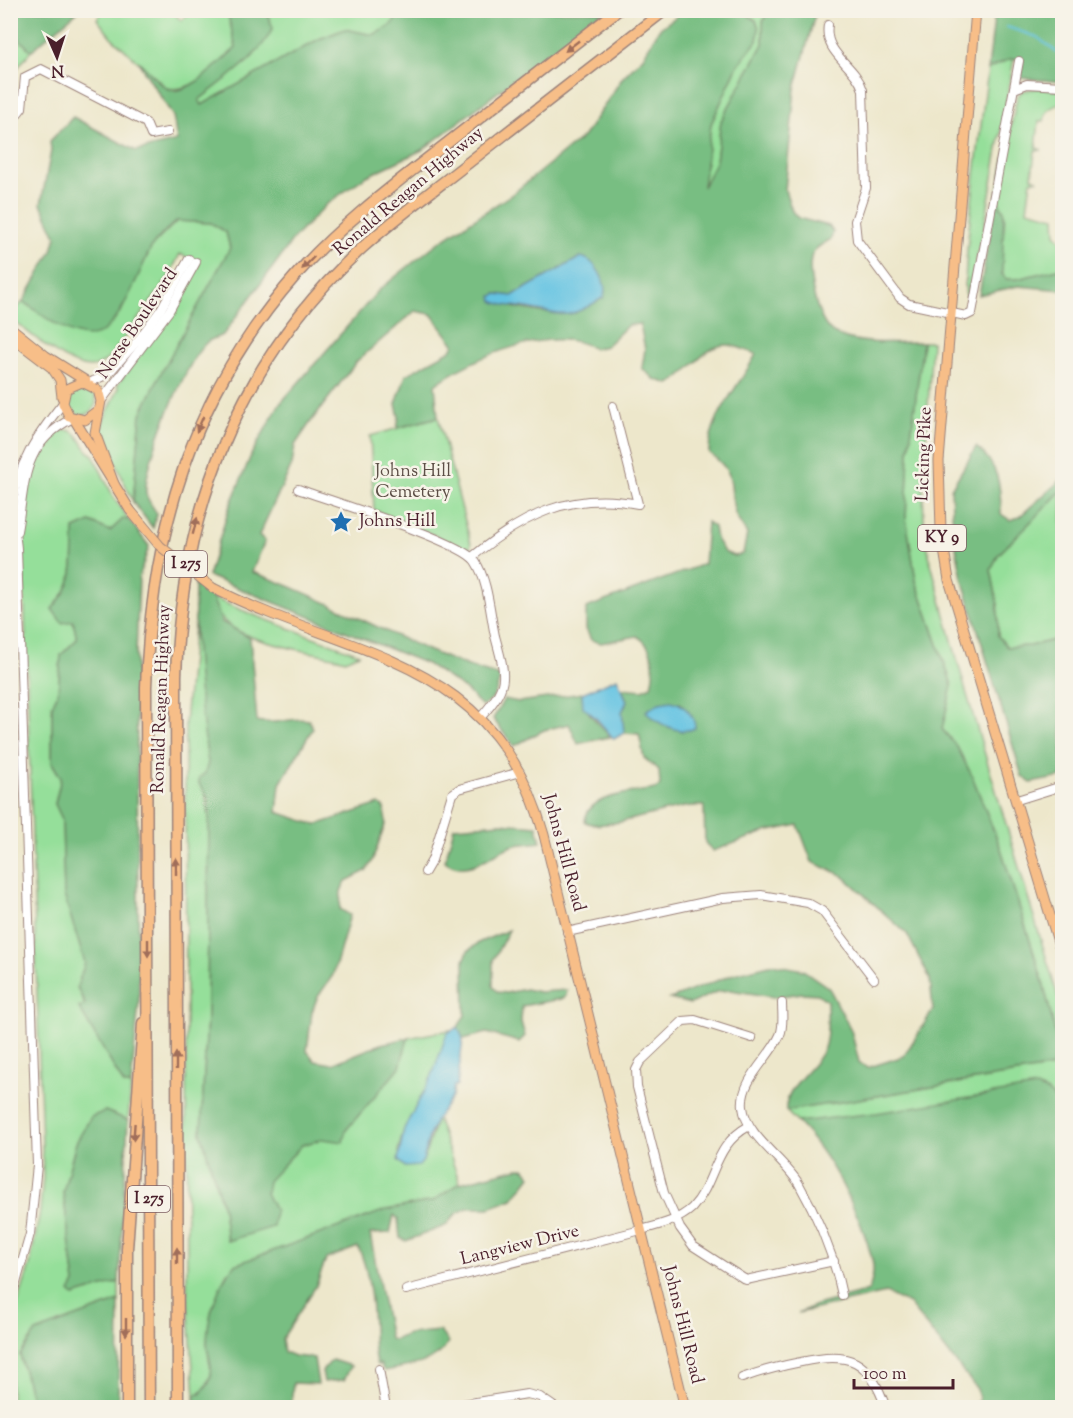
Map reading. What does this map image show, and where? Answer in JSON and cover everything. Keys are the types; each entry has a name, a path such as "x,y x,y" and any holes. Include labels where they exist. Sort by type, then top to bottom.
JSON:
{"highway":[{"name":"Ronald Reagan Highway","path":"149,1407 147,687 152,595 174,493 202,419 253,329 297,274 379,196 618,10"},
{"name":"Ronald Reagan Highway","path":"178,1407 176,657 187,562 211,475 225,438 255,380 280,340 322,288 362,249 413,207 664,10"},
{"path":"126,1407 129,1204 140,1045 148,990"}],"main road":[{"name":"Licking Pike","path":"976,10 938,483 944,554 962,626 1017,800 1062,956"},
{"path":"10,327 46,356 98,390 100,406 90,418 74,418 66,411 62,402 59,377 10,336"},
{"path":"62,402 71,385 89,383"},
{"name":"Johns Hill Road","path":"100,406 95,433 114,484"},
{"name":"Johns Hill Road","path":"74,418 90,441 106,475 130,510 160,546 213,588 411,668 449,691 480,718 501,742 520,772 537,812 685,1407"}],"street":[{"path":"828,25 829,43 835,54 860,79 863,90 866,188 855,221 857,240 900,298 919,308 968,315 973,310 1019,61"},
{"path":"10,123 22,108 25,77 41,69 146,123 151,135 168,132"},
{"path":"1014,89 1027,84 1062,86"},
{"name":"Norse Boulevard","path":"89,383 108,374 138,340 193,261 170,311 100,406"},
{"path":"10,1304 28,1244 37,1165 16,536 12,507 16,481 32,446 62,402"},
{"path":"472,557 529,518 561,504 596,500 638,504 612,406"},
{"path":"16,536 23,482 30,463 52,430 74,418"},
{"path":"298,489 447,543 472,557 477,565 485,593 503,674 502,692 480,718"},
{"path":"425,872 432,860 452,794 459,789 520,772"},
{"path":"1017,800 1062,786"},
{"path":"567,932 740,895 776,897 808,903 822,910 874,978"},
{"path":"782,1003 780,1035 744,1094 743,1106 748,1126 799,1185 834,1261 842,1295"},
{"path":"752,1038 695,1020 683,1021 639,1062 636,1070 637,1087 664,1193 676,1219 693,1246 746,1280 834,1261"},
{"path":"676,1219 696,1202 726,1143 748,1126"},
{"name":"Langview Drive","path":"405,1290 676,1219"},
{"path":"742,1378 823,1357 846,1358 861,1365 870,1374 886,1407"},
{"path":"379,1369 386,1407"},
{"path":"438,1407 527,1394 543,1399 556,1407"}],"green space":[{"path":"11,10 78,11 31,51 11,30"},
{"path":"103,11 173,11 181,21 191,11 227,11 237,47 196,82 187,87 167,88 111,37 97,19"},
{"path":"227,11 266,11 273,28 250,59 199,100 202,105 319,39 345,29 373,35 389,27 403,11 604,11 422,150 365,177 327,204 295,237 223,335 212,339 197,354 177,391 158,438 147,479 146,493 157,514 153,528 133,502 141,414 230,248 226,232 211,223 176,221 153,244 126,301 109,326 99,333 89,336 72,332 23,302 52,251 56,236 41,204 51,151 50,141 73,117 136,151 177,141 173,116 137,60 168,89 185,88 213,69 236,48"},
{"path":"266,11 403,11 389,27 373,35 345,29 319,39 202,105 198,100 251,59 273,28"},
{"path":"684,11 743,11 756,21 759,28 757,41 738,65 711,124 703,187 716,161 721,121 763,44 763,22 767,14 776,11 816,11 795,89 785,190 792,211 798,218 829,226 833,232 831,239 814,252 810,266 815,300 829,329 835,334 856,340 923,342 909,451 906,518 916,581 952,685 942,729 957,747 972,776 1001,849 1043,982 1057,1040 1053,1067 786,1111 790,1093 820,1056 826,1043 827,1001 818,994 802,993 774,997 730,990 716,992 690,1004 670,999 734,974 773,964 803,970 829,988 851,1030 859,1062 867,1068 904,1056 933,1010 930,979 907,934 842,875 812,862 798,825 765,832 713,851 705,843 704,806 690,806 609,824 585,822 587,813 602,800 612,796 656,789 660,786 659,770 644,758 639,734 624,733 622,712 627,701 622,688 643,690 651,686 653,665 650,651 643,640 637,636 601,643 591,640 586,629 586,608 704,564 707,522 714,527 716,539 724,552 734,556 743,554 747,534 735,513 728,473 725,467 709,453 710,440 719,414 756,354 728,345 720,346 704,354 669,384 654,379 642,368 645,349 640,324 628,325 606,346 594,349 578,342 558,340 536,342 490,355 450,375 435,385 438,417 397,428 399,417 396,404 406,375 451,350 454,344 431,314 415,311 357,361 295,445 292,465 259,535 265,541 252,572 315,597 437,654 500,676 495,694 490,702 482,706 465,689 427,664 208,576 229,508 252,453 279,405 379,290 436,244 511,195 584,136 623,77 643,57 659,29","holes":["581,257 604,297 575,313 541,312 512,307 497,294 512,296","680,703 692,717 682,731 652,718"]},
{"path":"743,11 776,11 767,14 763,21 763,44 721,121 716,161 702,189 711,124 738,65 757,41 759,28 756,20"},
{"path":"995,11 1062,11 1062,82 1021,78 1022,60 1010,59 988,69"},
{"path":"11,30 31,51 11,76"},
{"path":"1014,59 984,228 967,299 965,287 969,229 988,69"},
{"path":"1037,88 1062,91 1062,103 1050,109 1044,121 1039,121 1036,148 1042,150 1035,151 1032,177 1037,180 1031,181 1027,210 1055,217 1056,235 1062,241 1062,268 1017,279 1006,279 1000,264 1004,212 996,199 1017,97 1022,91"},
{"path":"996,199 1004,211 1002,274 1006,279 1017,279 1062,268 1062,290 1018,286 979,295"},
{"path":"177,221 211,223 226,232 230,248 141,414 133,502 102,432 103,421 119,388 117,385 180,301 199,263 180,254 167,280 111,356 97,366 82,366 60,356 11,319 10,315 23,302 68,330 121,312 152,246"},
{"path":"923,342 932,342 923,485 924,525 930,560 965,688 1062,1010 1062,1106 1059,1100 797,1122 786,1111 1054,1067 1057,1040 1043,982 1001,849 972,776 957,747 942,729 952,685 916,581 906,518 909,451"},
{"path":"82,387 92,391 96,401 92,411 82,415 72,411 68,401 72,391"},
{"name":"Johns Hill Cemetery","path":"438,417 471,544 469,550 374,510 370,436"},
{"path":"58,429 72,431 93,455 113,496 129,520 123,519 110,531 90,522 74,529 70,580 52,609 73,621 77,639 61,655 58,693 52,706 52,763 61,778 55,804 62,818 64,895 85,963 77,987 85,1005 79,1007 124,1085 131,1085 128,1120 105,1111 91,1117 76,1143 63,1192 75,1283 74,1296 119,1282 119,1301 36,1332 20,1355 33,1407 11,1408 11,1325 30,1265 40,1211 43,1177 22,523 31,472 41,452"},
{"path":"976,447 990,461 994,469 999,485 1001,514 1010,520 1019,517 1062,479 1062,490 998,555 991,570 998,605 998,636 1007,647 1030,646 1062,638 1062,777 1031,783 1022,776 962,578 953,531 951,489"},
{"path":"1062,490 1062,638 1030,646 1007,647 998,636 998,605 991,570 998,555"},
{"path":"123,519 129,520 149,546 139,577 136,654 139,1002 131,1085 124,1085 79,1008 85,1004 77,987 85,963 64,895 62,819 55,804 61,778 52,763 52,706 58,693 61,655 77,639 73,621 62,623 52,609 70,580 74,529 90,522 110,531"},
{"path":"195,584 211,595 222,622 250,638 257,721 303,719 309,720 313,728 280,784 277,812 316,825 379,804 384,808 386,822 372,862 366,871 346,881 341,891 340,909 350,915 333,975 317,998 312,1012 307,1051 315,1061 332,1064 381,1044 408,1038 400,1067 346,1130 343,1142 323,1139 302,1145 268,1181 266,1193 275,1211 273,1227 227,1241 223,1208 201,1133 207,1017 209,817 208,797 199,784 199,778 205,773 208,763 196,652"},
{"path":"213,598 359,654 345,660 288,648 246,635 230,626 218,613"},
{"path":"194,625 208,763 204,789 209,817 207,1017 201,1133 223,1208 227,1241 272,1220 274,1211 266,1193 267,1181 302,1145 346,1130 400,1067 408,1038 450,1030 432,1076 404,1129 398,1151 423,1161 437,1118 460,1183 433,1201 227,1272 211,1312 207,1343 211,1374 205,1390 195,1396 187,1287 185,723"},
{"path":"582,693 588,711 610,737 578,744 569,724 544,730 514,746 493,719 504,699 519,702"},
{"path":"501,823 537,826 541,842 512,846 470,866 453,866 445,861 454,827"},
{"path":"509,930 493,960 493,987 498,992 506,993 526,989 539,992 567,990 566,996 561,999 522,1006 521,1022 525,1036 519,1042 487,1033 463,1039 458,1027 465,1015 464,961 468,951 480,942"},
{"path":"1036,1087 1048,1092 1062,1106 1062,1407 974,1407 979,1399 977,1389 909,1304 886,1293 798,1313 816,1305 869,1291 873,1267 867,1242 843,1186 821,1151 797,1122 876,1113"},
{"path":"105,1111 128,1120 119,1282 74,1296 70,1292 75,1283 63,1192 76,1143 91,1117"},
{"path":"524,1168 531,1176 513,1199 489,1208 468,1208 457,1213 445,1226 406,1241 400,1238 398,1219 394,1215 390,1233 370,1234 390,1339 394,1340 408,1334 439,1331 449,1342 437,1356 411,1366 384,1371 380,1364 377,1365 369,1286 358,1247 326,1259 316,1286 282,1339 284,1352 294,1356 314,1358 318,1384 293,1383 291,1407 195,1408 195,1396 206,1387 211,1375 207,1343 211,1312 218,1291 234,1265 386,1210 433,1201 460,1183"},
{"path":"119,1301 118,1407 33,1407 20,1355 36,1332"},
{"path":"332,1360 351,1366 344,1380 324,1382 322,1371"}],"water":[{"path":"581,257 596,267 605,291 604,297 579,311 571,314 555,314 506,306 493,301 492,296 497,294 512,296"},
{"path":"617,678 627,701 622,712 624,733 614,739 583,707 582,693"},
{"path":"671,701 688,710 695,728 683,730 669,727 655,720 646,711 659,703"},
{"path":"458,1027 463,1039 457,1086 454,1086 452,1097 437,1118 429,1136 423,1161 419,1166 405,1167 398,1160 404,1129 432,1076 447,1033"}],"waterway":[{"path":"1007,27 1037,37 1059,54"}],"place":[{"name":"Johns Hill","path":"341,522"}]}
